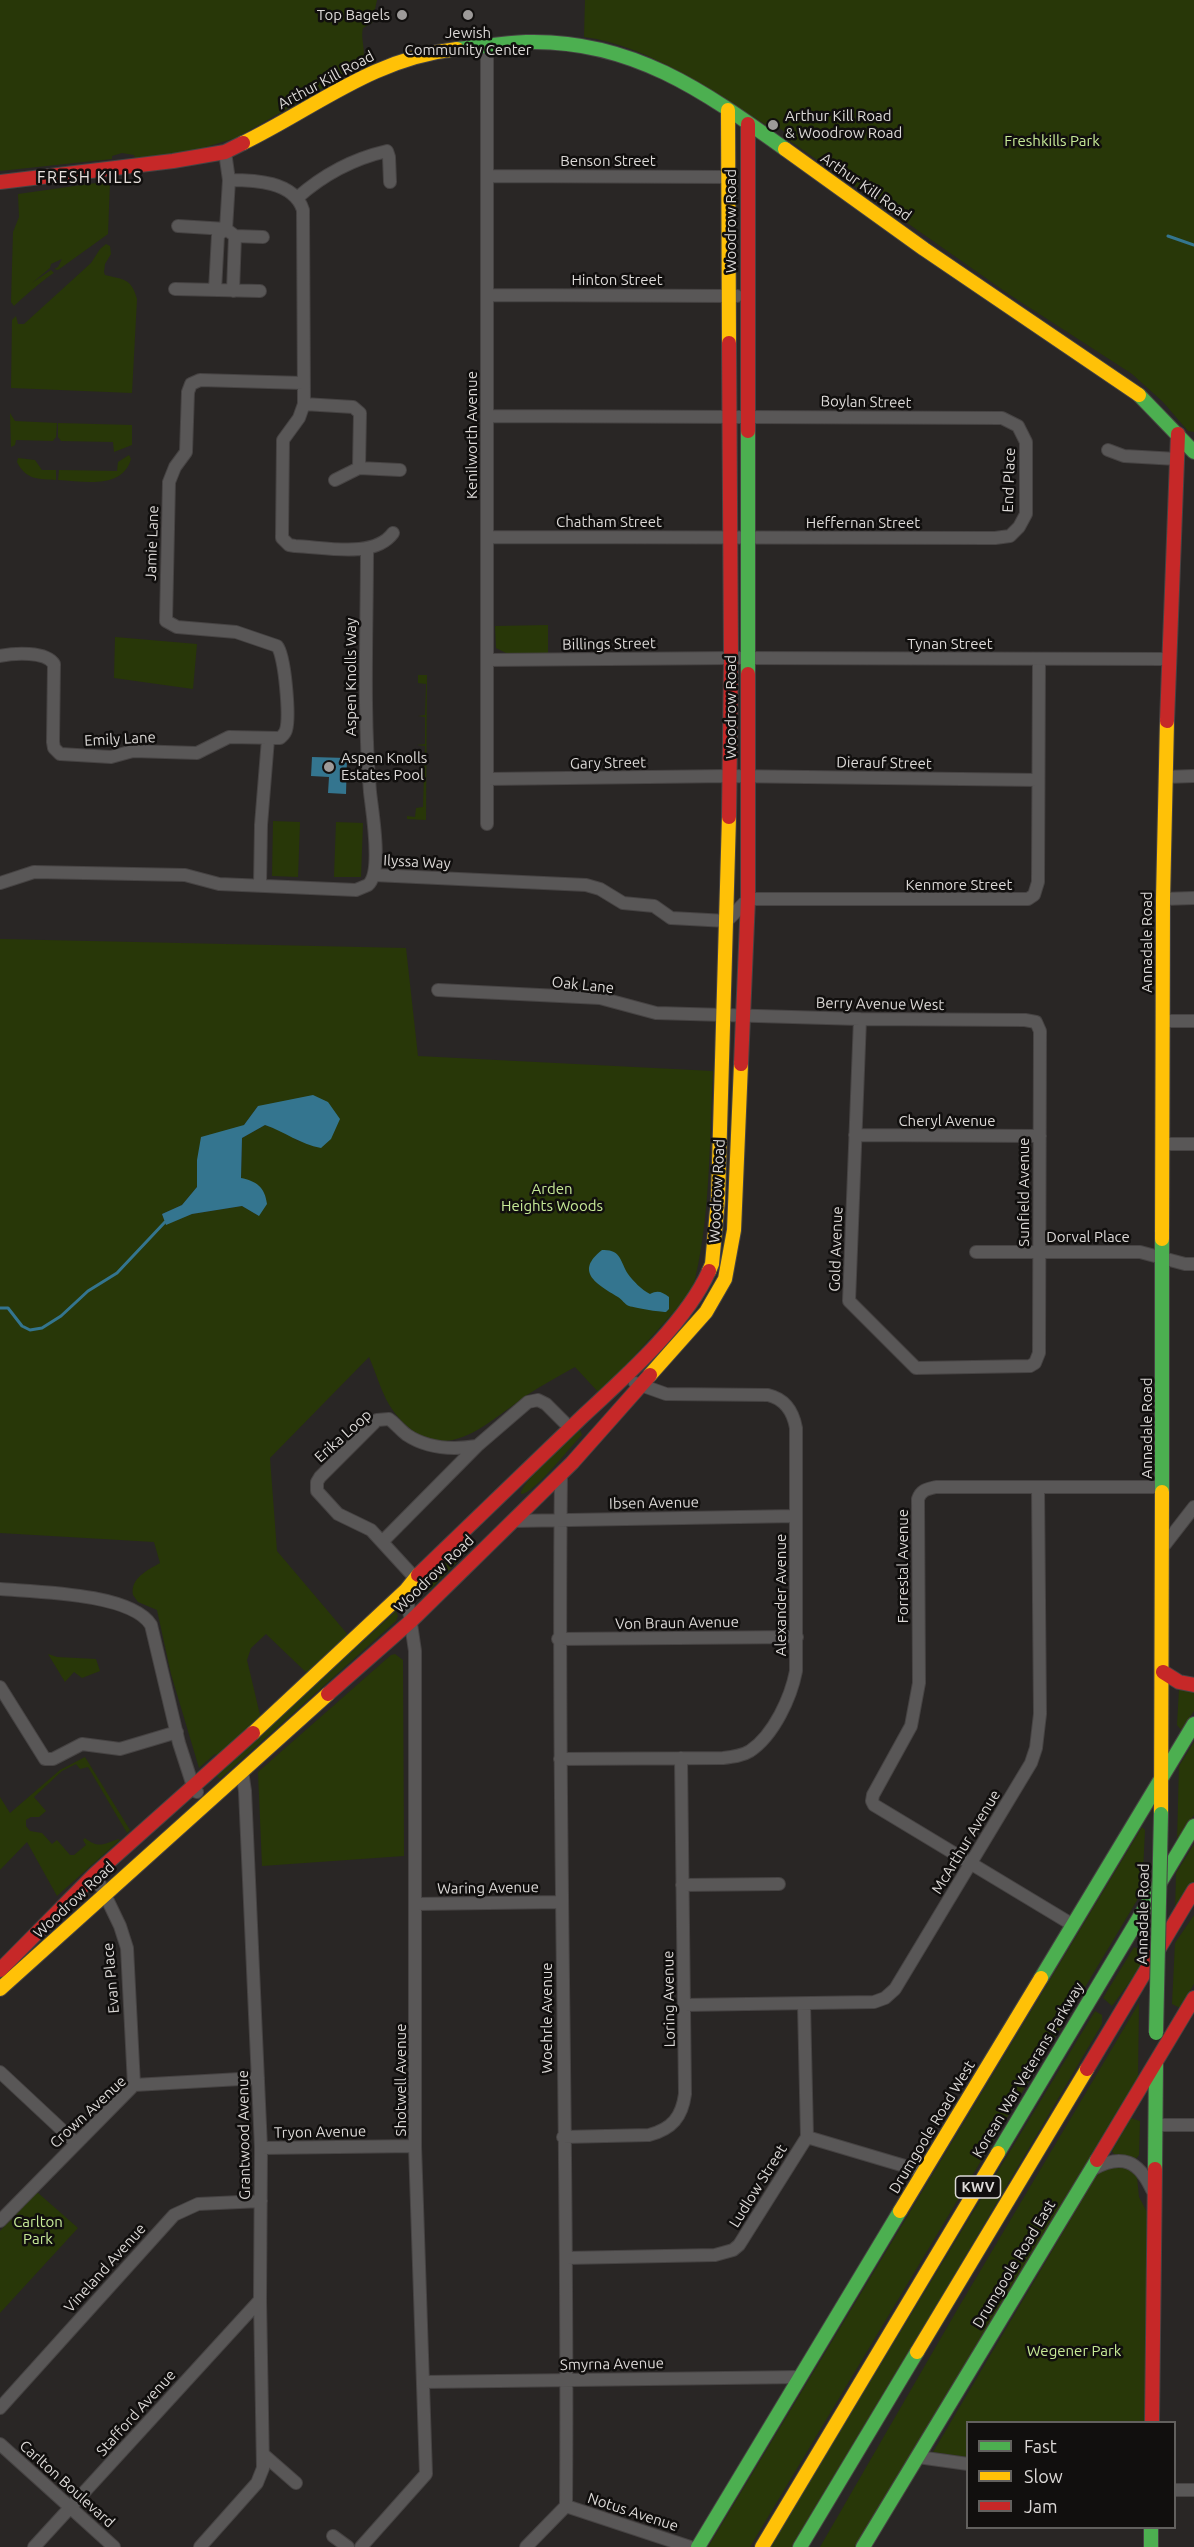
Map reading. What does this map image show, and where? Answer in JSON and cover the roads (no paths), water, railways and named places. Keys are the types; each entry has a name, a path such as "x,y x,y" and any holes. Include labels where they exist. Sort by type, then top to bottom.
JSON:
{"main road":[{"name":"Arthur Kill Road","path":"0,182 173,161 225,152 264,133 377,69 439,51 527,42 560,44 614,53 672,74 698,88 933,255 1127,385 1149,403 1194,452"},
{"name":"Woodrow Road","path":"0,1970 95,1874 406,1590 622,1379 686,1311 702,1287 712,1263 718,1199 728,921 731,658 728,110"},
{"name":"Woodrow Road","path":"0,1989 205,1803 411,1621 561,1473 642,1386 706,1312 725,1279 734,1230 748,899 748,124"},
{"name":"Annadale Road","path":"1152,2421 1163,1672 1162,1144 1165,777 1178,434"},
{"path":"1163,1672 1179,1682 1194,1685"},
{"name":"Drumgoole Road West","path":"698,2547 1194,1724"},
{"name":"Korean War Veterans Parkway","path":"762,2547 1194,1826"},
{"name":"KWV","path":"800,2547 1192,1895"},
{"name":"Drumgoole Road East","path":"863,2547 1194,1998"},
{"path":"1151,2529 1152,2547"}],"street":[{"name":"Kenilworth Avenue","path":"487,45 487,824"},
{"path":"297,198 315,182 351,161 387,151 390,182"},
{"path":"225,152 229,180 233,291"},
{"name":"Benson Street","path":"487,176 728,177"},
{"path":"229,180 265,182 297,198 304,219 303,404 299,418 283,440 282,538 289,545 295,546 367,550 386,543 393,533"},
{"path":"178,226 263,237"},
{"path":"215,290 218,235 230,232"},
{"path":"175,289 260,291"},
{"name":"Hinton Street","path":"487,295 747,296"},
{"name":"Jamie Lane","path":"268,739 280,738 286,728 287,702 282,655 277,646 236,632 177,627 166,621 169,482 175,467 186,452 188,392 191,384 200,380 303,383"},
{"path":"303,404 353,407 360,413 359,468"},
{"path":"487,417 730,416"},
{"name":"Boylan Street","path":"730,416 1002,418"},
{"name":"End Place","path":"995,538 1010,536 1019,527 1026,514 1026,442 1018,426 1002,418"},
{"path":"1108,450 1125,456 1177,459"},
{"path":"335,480 359,468 400,470"},
{"name":"Chatham Street","path":"487,537 730,537"},
{"name":"Heffernan Street","path":"730,537 995,538"},
{"name":"Aspen Knolls Way","path":"367,550 366,739 375,834 374,875"},
{"name":"Emily Lane","path":"0,656 41,656 51,660 54,664 53,742 54,748 60,754 111,757 133,750 197,753 230,737 268,739"},
{"name":"Tynan Street","path":"731,658 1168,659"},
{"name":"Billings Street","path":"487,660 731,658"},
{"name":"Kenmore Street","path":"748,899 1028,899 1034,896 1038,882 1039,660"},
{"path":"260,886 261,825 268,739"},
{"name":"Dierauf Street","path":"729,776 1038,780"},
{"name":"Gary Street","path":"487,779 729,776"},
{"path":"1165,777 1194,776"},
{"name":"Ilyssa Way","path":"0,884 34,872 185,875 212,884 356,890 368,885 374,875 586,885 600,889 623,903 654,906 671,918 728,921"},
{"path":"1164,898 1194,898"},
{"path":"728,921 748,899"},
{"name":"Oak Lane","path":"438,990 600,998 656,1013 724,1016"},
{"name":"Berry Avenue West","path":"724,1016 1036,1022"},
{"name":"Gold Avenue","path":"860,1019 849,1301 916,1368 1025,1367 1035,1363"},
{"path":"1164,1021 1194,1021"},
{"name":"Sunfield Avenue","path":"1035,1363 1039,1353 1040,1136 1040,1032 1036,1022"},
{"name":"Cheryl Avenue","path":"855,1135 1040,1136"},
{"path":"1162,1144 1194,1144"},
{"name":"Dorval Place","path":"976,1252 1140,1252 1194,1264"},
{"name":"Alexander Avenue","path":"560,1759 736,1756 757,1746 770,1730 792,1690 796,1671 796,1428 791,1412 782,1401 761,1394 666,1394 622,1379"},
{"path":"382,1542 477,1446 533,1400 546,1404 570,1428"},
{"name":"Erika Loop","path":"416,1578 371,1530 338,1514 320,1496 316,1487 320,1477 380,1419 388,1419 406,1434 425,1444 454,1448 477,1446"},
{"name":"Woehrle Avenue","path":"561,1473 558,1640 566,2258 566,2506"},
{"name":"Forrestal Avenue","path":"971,1864 874,1805 872,1801 873,1795 911,1726 916,1708 919,1683 917,1506 920,1494 936,1487 1163,1487"},
{"name":"McArthur Avenue","path":"684,2005 874,2002 891,1994 1031,1763 1036,1748 1040,1714 1038,1487"},
{"path":"1163,1547 1194,1507"},
{"name":"Ibsen Avenue","path":"513,1521 796,1516"},
{"path":"0,1589 86,1595 144,1616 151,1625 177,1732 193,1786 205,1803"},
{"name":"Shotwell Avenue","path":"361,2547 426,2474 415,2146 415,1651 406,1590"},
{"name":"Von Braun Avenue","path":"558,1640 797,1637"},
{"path":"0,1687 45,1759 53,1759 85,1743 114,1749 177,1732"},
{"name":"Loring Avenue","path":"563,2137 649,2135 661,2132 678,2118 685,2094 681,1758"},
{"name":"Grantwood Avenue","path":"200,2547 257,2483 263,2468 264,2455 260,2300 261,2148 243,1771"},
{"path":"971,1864 1073,1925"},
{"name":"Evan Place","path":"95,1874 127,1948 134,2085"},
{"path":"682,1885 779,1884"},
{"name":"Waring Avenue","path":"416,1904 561,1902"},
{"name":"Ludlow Street","path":"566,2258 715,2255 733,2250 744,2238 807,2137 804,2004"},
{"path":"0,2072 76,2143"},
{"name":"Crown Avenue","path":"0,2221 134,2085 258,2078"},
{"path":"1155,2125 1194,2125"},
{"path":"807,2137 925,2172"},
{"name":"Tryon Avenue","path":"261,2148 415,2146"},
{"path":"1089,2171 1113,2160 1128,2162 1142,2171 1155,2199"},
{"name":"Vineland Avenue","path":"0,2408 174,2215 198,2204 261,2201"},
{"name":"Stafford Avenue","path":"34,2547 260,2300"},
{"name":"Smyrna Avenue","path":"424,2382 800,2377"},
{"name":"Carlton Boulevard","path":"0,2444 114,2547"},
{"path":"264,2455 296,2483"},
{"path":"918,2457 966,2464"},
{"path":"1176,2490 1194,2490"},
{"path":"526,2547 566,2506"},
{"name":"Notus Avenue","path":"566,2506 690,2547"},
{"path":"333,2536 348,2547"}],"water":[{"name":"Aspen Knolls Estates Pool","path":"312,757 347,758 346,794 328,793 329,777 311,776"},
{"path":"313,1095 328,1102 340,1119 331,1139 321,1148 306,1144 265,1125 242,1138 241,1178 259,1186 266,1198 267,1204 259,1216 242,1206 192,1214 166,1225 162,1214 182,1205 197,1187 197,1160 201,1137 244,1125 258,1106"},
{"path":"602,1250 616,1254 628,1274 644,1290 650,1294 660,1292 669,1297 669,1309 663,1312 629,1306 596,1282 589,1271 590,1265"}],"waterway":[{"path":"1168,236 1194,245"},
{"path":"0,1308 8,1308 22,1326 30,1330 42,1328 61,1316 88,1291 117,1273 165,1222"}],"place":[{"name":"Top Bagels","path":"402,15"},
{"name":"Jewish Community Center","path":"468,15"},
{"name":"Arthur Kill Road & Woodrow Road","path":"773,125"},
{"name":"Aspen Knolls Estates Pool","path":"329,767"}],"district":[{"name":"FRESH KILLS","path":"90,178"}],"park label":[{"name":"Freshkills Park","path":"1052,141"},
{"name":"Arden Heights Woods","path":"552,1198"},
{"name":"Carlton Park","path":"38,2230"},
{"name":"Wegener Park","path":"1074,2351"}]}
